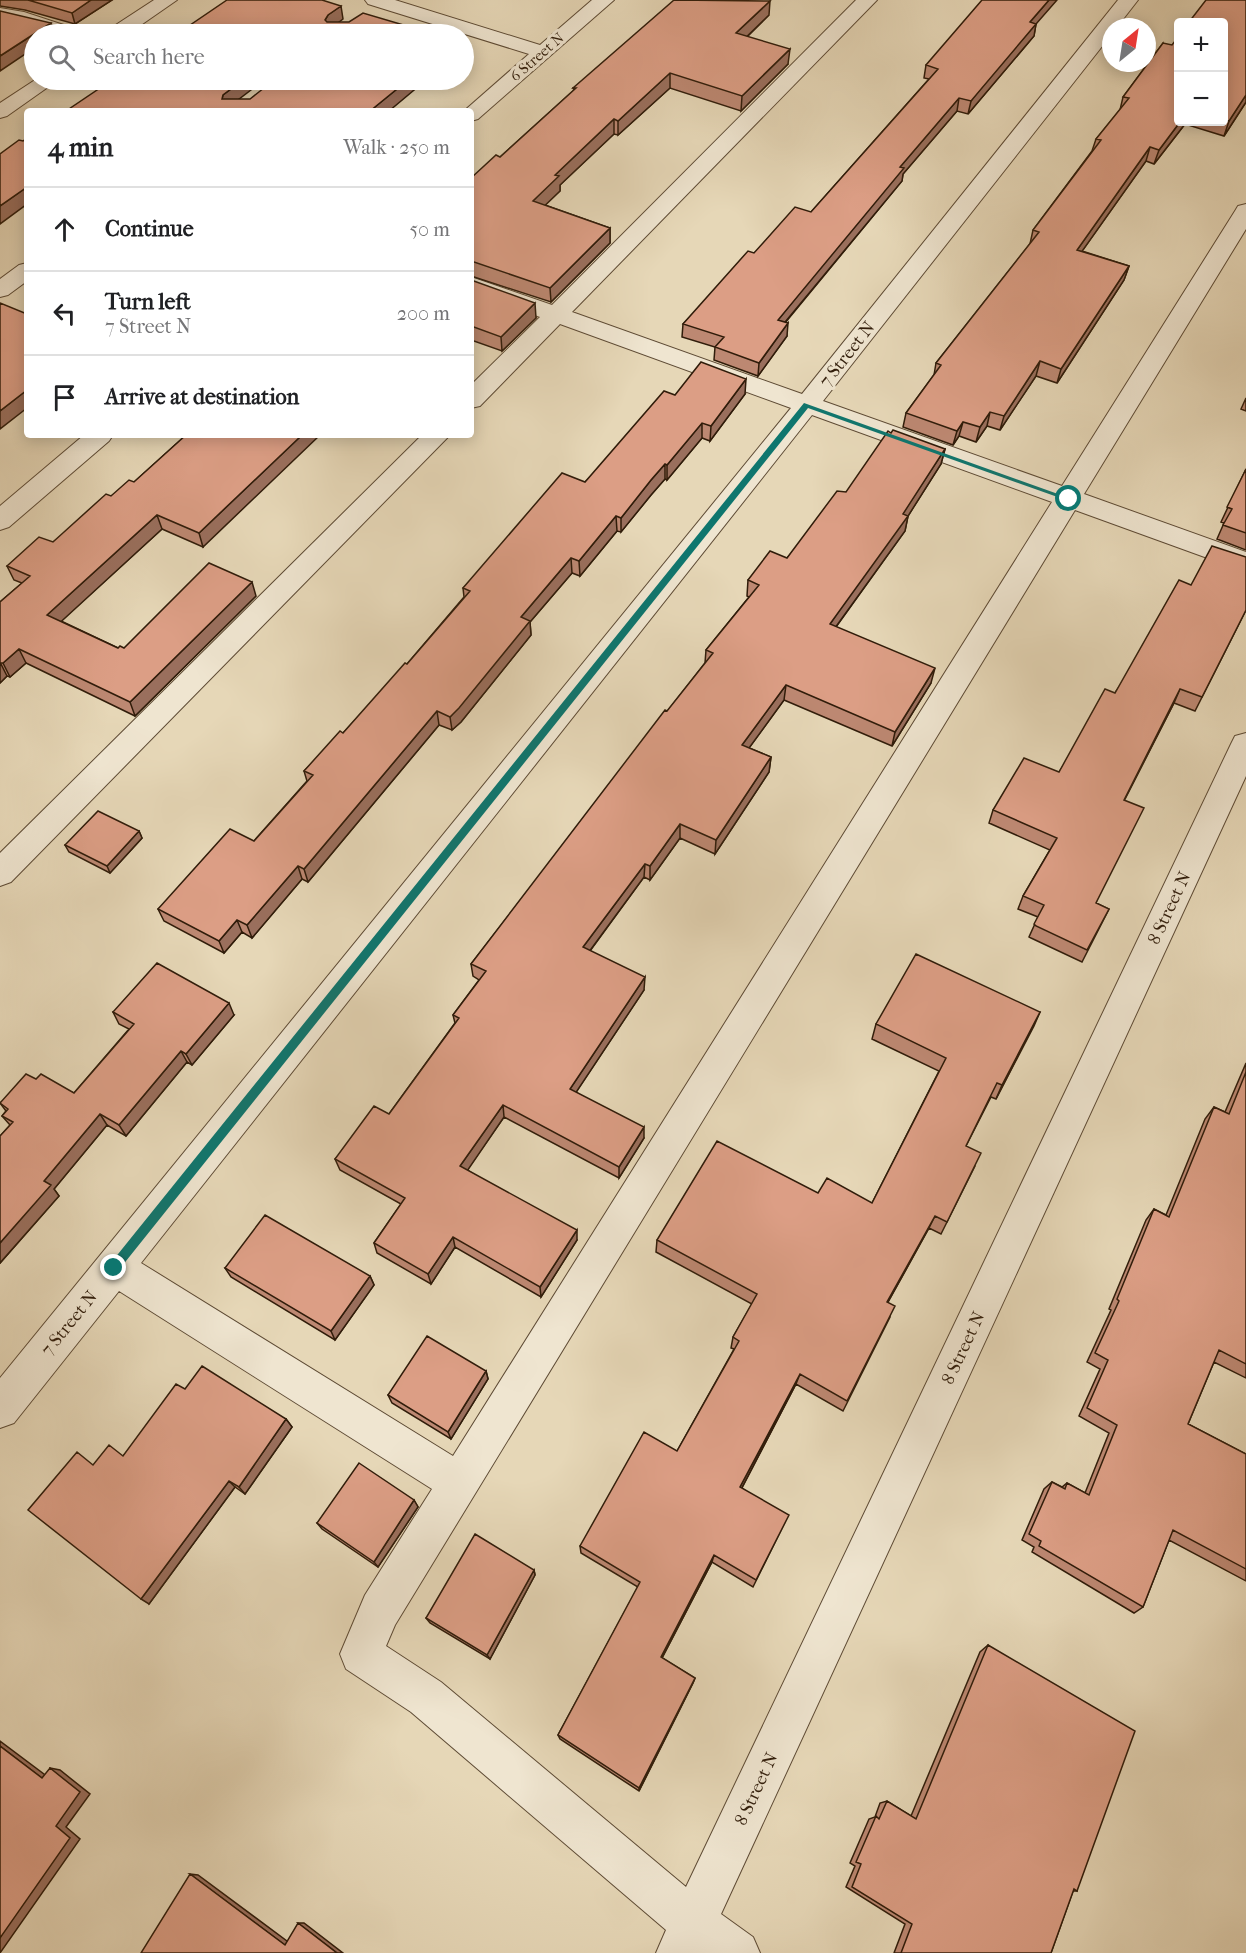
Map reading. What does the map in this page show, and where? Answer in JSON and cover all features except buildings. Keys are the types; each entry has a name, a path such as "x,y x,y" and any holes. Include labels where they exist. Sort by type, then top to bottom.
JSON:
{"street":[{"path":"130,24 167,0"},
{"name":"6 Street N","path":"474,112 604,0"},
{"path":"474,397 867,0"},
{"name":"7 Street N","path":"0,1409 807,405 1128,0"},
{"path":"377,4 446,24"},
{"path":"0,14 17,16 41,24"},
{"path":"474,32 543,52"},
{"path":"0,112 33,90"},
{"path":"737,1953 686,1938 426,1697 361,1654 381,1610 1246,210"},
{"path":"0,290 24,272"},
{"path":"474,285 1246,562"},
{"path":"0,521 97,438"},
{"path":"0,873 433,438"},
{"name":"8 Street N","path":"686,1938 1246,744"},
{"path":"114,1268 460,1483"}],"route":[{"path":"114,1268 807,405 1069,499"}]}
